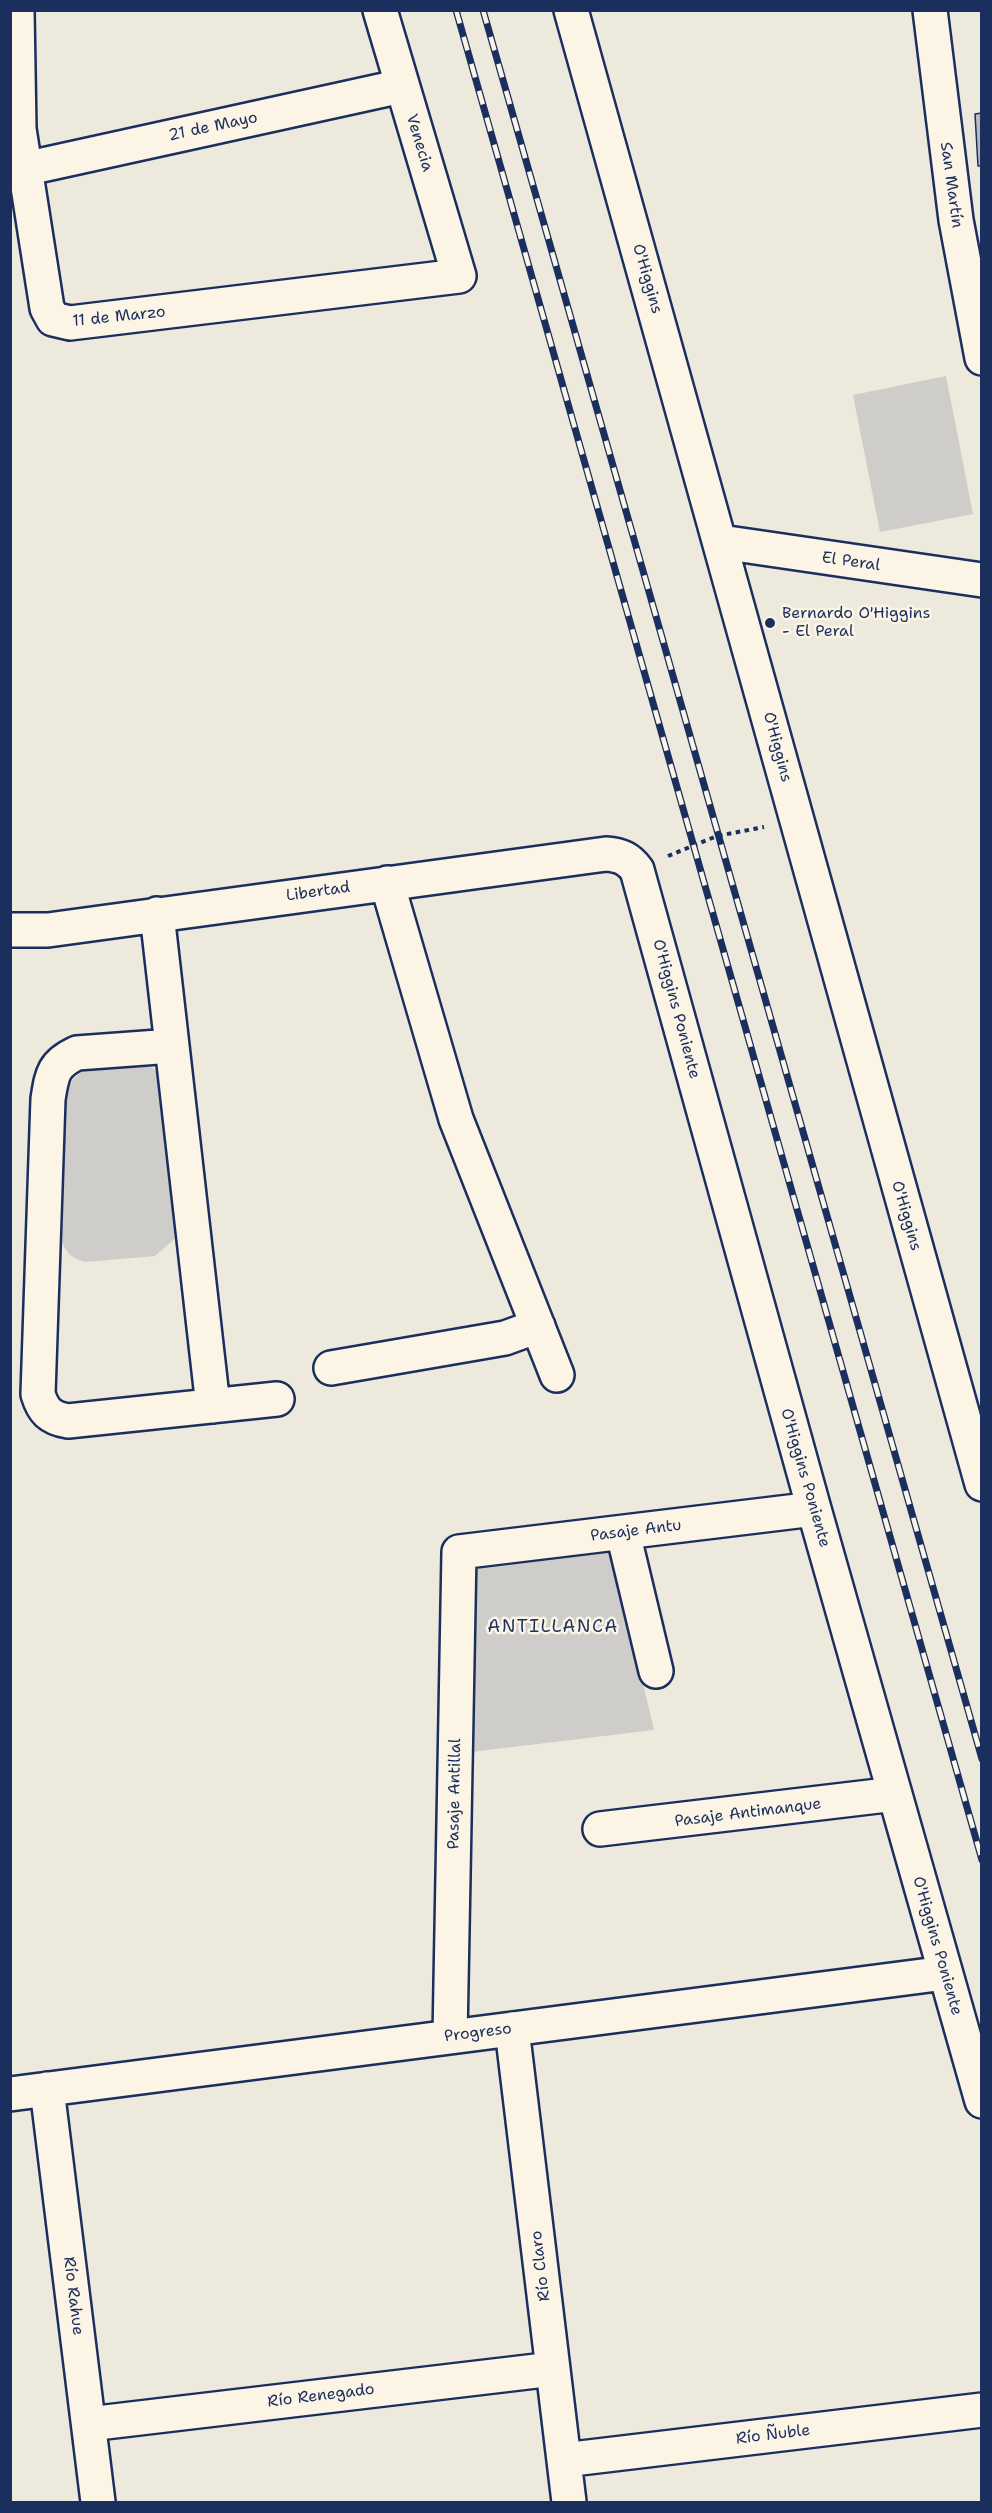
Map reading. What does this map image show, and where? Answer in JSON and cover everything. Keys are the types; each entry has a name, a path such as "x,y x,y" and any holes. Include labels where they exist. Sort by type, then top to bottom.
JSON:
{"street":[{"name":"11 de Marzo","path":"17,10 19,129 47,308 53,319 62,323 459,276"},
{"name":"Venecia","path":"380,10 459,276"},
{"name":"O'Higgins","path":"571,10 721,542 796,820 972,1418 981,1484"},
{"name":"San Martín","path":"930,10 956,220 981,358"},
{"name":"21 de Mayo","path":"24,169 402,86"},
{"name":"El Peral","path":"721,542 981,580"},
{"name":"Libertad","path":"10,930 48,930 606,854 631,864"},
{"name":"O'Higgins Poniente","path":"631,864 981,2101"},
{"path":"387,883 456,1119 557,1375"},
{"path":"157,914 213,1406"},
{"path":"172,1046 77,1053 63,1059 55,1069 48,1099 38,1394 46,1413 56,1419 68,1421 277,1399"},
{"path":"331,1368 505,1338 538,1326"},
{"name":"Pasaje Antu","path":"459,1552 814,1509"},
{"path":"623,1533 656,1671"},
{"name":"Pasaje Antillal","path":"450,2037 459,1552"},
{"name":"Pasaje Antimanque","path":"600,1830 895,1794"},
{"name":"Progreso","path":"10,2094 945,1973"},
{"name":"Río Claro","path":"512,2029 569,2502"},
{"name":"Río Rahue","path":"47,2089 98,2502"},
{"name":"Río Renegado","path":"88,2424 553,2369"},
{"name":"Río Ñuble","path":"564,2460 981,2410"}],"path":[{"path":"631,864 717,836 796,820"}],"shaded area":[{"path":"946,376 973,514 880,532 853,395"},
{"path":"144,1064 153,1068 164,1078 180,1234 155,1256 85,1262 69,1254 61,1237 64,1100 69,1087 84,1071 94,1067"},
{"path":"601,1546 609,1551 614,1561 654,1730 471,1752 471,1566"}],"building":[{"path":"982,113 982,166 978,166 975,114"}],"railway":[{"path":"456,10 982,1860"},
{"path":"483,10 982,1759"}],"place":[{"name":"Bernardo O'Higgins - El Peral","path":"770,623"}],"district":[{"name":"ANTILLANCA","path":"553,1627"}]}
